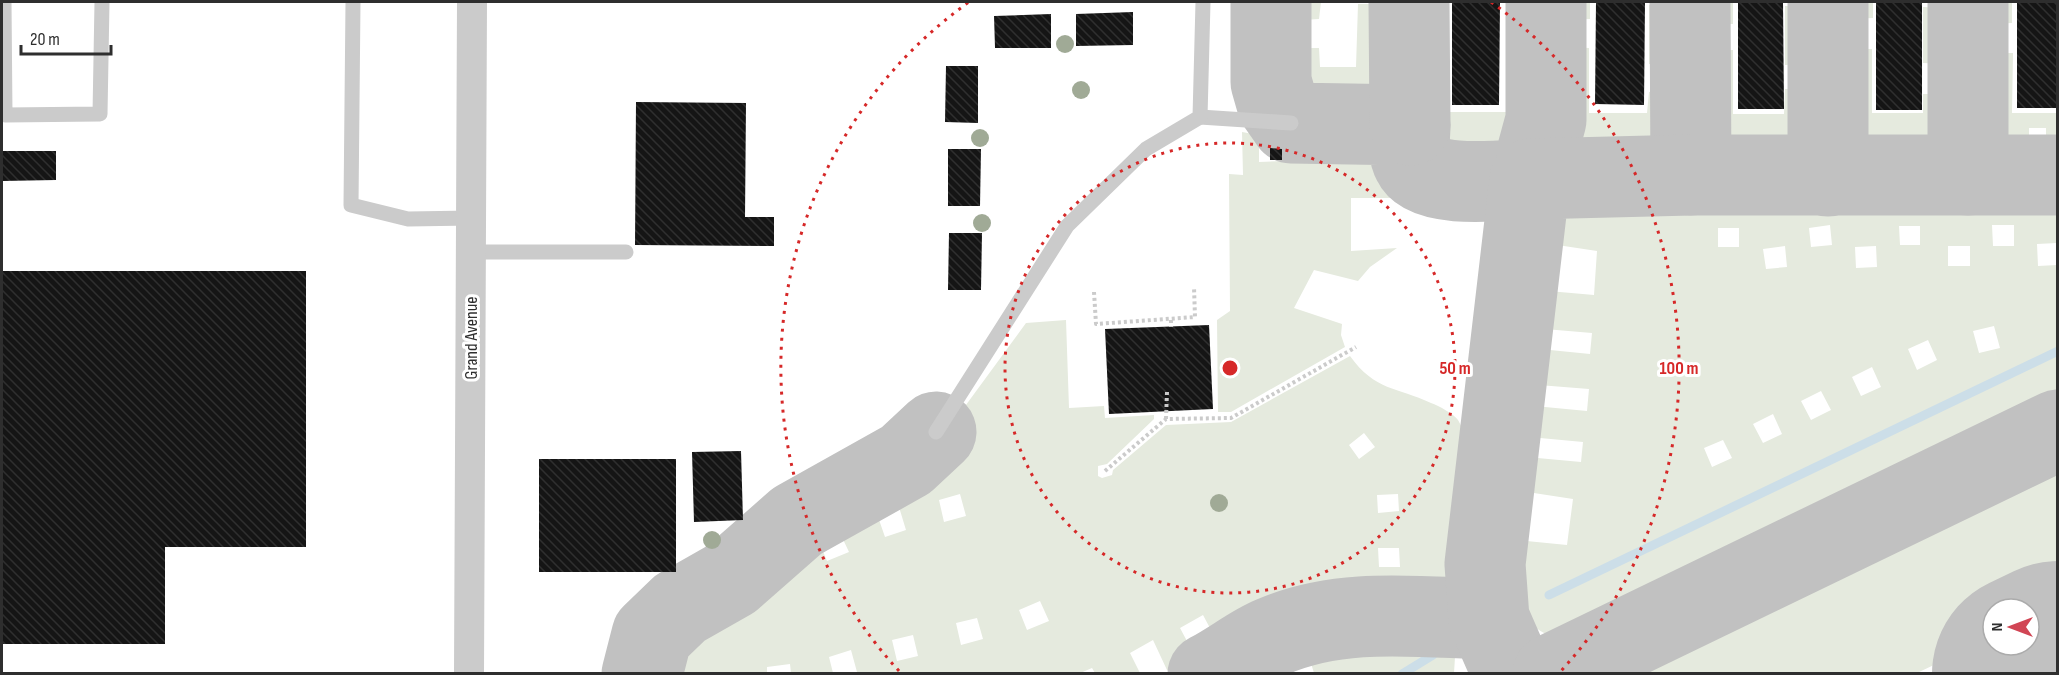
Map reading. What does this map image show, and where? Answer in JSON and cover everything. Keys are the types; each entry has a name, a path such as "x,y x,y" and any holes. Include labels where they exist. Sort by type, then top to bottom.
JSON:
{"street":[{"name":"Grand Avenue","path":"469,674 472,2"}],"lane":[{"path":"4,2 5,115 100,114 102,2"},
{"path":"353,2 351,205 408,219 472,218"},
{"path":"1200,117 1203,2"},
{"path":"936,432 1067,226 1146,149 1200,117 1291,123"},
{"path":"472,252 626,252"}],"path":[{"path":"1094,292 1096,324 1195,317 1194,287"},
{"path":"1171,320 1171,327"},
{"path":"1105,471 1166,419 1231,418 1356,347"},
{"path":"1166,419 1167,392"}],"shaded area":[{"path":"1239,2 1259,2 1260,112 1241,113"},
{"path":"1282,2 1321,2 1319,19 1288,21 1282,17"},
{"path":"1419,2 1446,2 1446,20 1430,20 1419,12"},
{"path":"1559,2 1590,2 1590,19 1568,20 1559,14"},
{"path":"1701,2 1733,2 1733,24 1707,24 1700,19"},
{"path":"1841,2 1873,2 1873,18 1849,19 1841,15"},
{"path":"1980,2 2012,2 2012,23 1987,24 1980,17"},
{"path":"1358,4 1392,4 1396,12 1396,98 1393,109 1386,115 1313,114 1285,84 1285,48 1319,48 1320,67 1356,67"},
{"path":"1506,4 1527,5 1535,14 1536,56 1528,65 1506,64"},
{"path":"1649,5 1667,5 1676,13 1677,56 1668,65 1649,64"},
{"path":"1785,6 1808,6 1816,17 1815,58 1809,64 1785,65"},
{"path":"1923,7 1946,8 1954,15 1954,57 1947,64 1923,63"},
{"path":"1431,47 1446,47 1446,112 1506,112 1506,91 1528,92 1534,99 1526,146 1511,164 1442,165 1421,146 1420,54"},
{"path":"1569,47 1589,48 1589,113 1647,113 1649,92 1668,90 1677,100 1677,146 1658,165 1573,166 1555,149 1561,100 1561,57"},
{"path":"1847,49 1872,49 1872,113 1923,113 1923,94 1948,94 1954,98 1954,147 1935,165 1859,165 1840,145 1840,84 1858,84 1858,75 1841,74 1841,54"},
{"path":"1708,50 1733,50 1733,114 1784,114 1785,89 1807,89 1815,97 1813,149 1796,165 1718,166 1701,150 1700,58"},
{"path":"1991,53 2013,53 2012,113 2057,113 2057,166 1988,165 1980,157 1980,64 1982,58","holes":["2029,128 2046,128 2046,145 2029,145"]},
{"path":"1242,132 1259,135 1259,162 1283,161 1283,148 1269,147 1269,135 1342,137 1396,179 1397,198 1351,198 1351,251 1397,248 1370,267 1358,281 1314,270 1294,308 1342,324 1341,335 1345,347 1231,412 1218,412 1217,320 1230,311 1229,174 1243,175"},
{"path":"1649,192 2057,192 2057,243 2037,244 2038,266 2057,265 2057,407 1565,644 1546,634 1520,615 1509,592 1507,539 1567,545 1573,499 1514,490 1517,456 1581,462 1583,442 1519,436 1524,405 1587,411 1589,389 1526,384 1530,348 1590,354 1592,333 1533,328 1537,290 1594,295 1597,251 1544,243 1551,229 1573,209 1603,199","holes":["1830,225 1832,245 1811,247 1809,228","1992,225 2014,225 2014,246 1993,246","1899,226 1920,226 1920,245 1900,245","1718,228 1739,228 1739,247 1718,247","1785,246 1787,267 1766,269 1763,249","1876,246 1877,267 1856,268 1855,247","1948,246 1970,246 1970,266 1948,266","1994,326 2000,348 1979,353 1973,331","1928,340 1937,360 1917,370 1908,349","1872,367 1881,387 1861,396 1852,377","1821,391 1831,410 1811,420 1801,401","1773,414 1782,434 1763,443 1753,424","1723,440 1732,458 1712,467 1704,448"]},
{"path":"1066,320 1069,408 1104,406 1105,418 1154,415 1154,419 1107,464 1098,466 1098,476 1102,478 1112,475 1113,470 1166,425 1231,422 1350,356 1368,376 1378,382 1446,410 1458,420 1467,440 1474,484 1471,530 1460,596 1436,605 1376,602 1330,606 1289,616 1260,627 1226,647 1219,645 1203,615 1180,628 1196,658 1196,665 1182,673 1171,673 1167,670 1153,640 1130,653 1140,673 1095,673 1092,668 1078,674 853,673 857,672 851,650 829,657 833,673 791,673 790,664 767,667 767,673 661,673 668,651 685,627 710,614 750,583 802,535 907,470 941,439 1026,323","holes":["1364,433 1375,447 1359,459 1349,445","960,494 966,516 944,522 939,500","1398,494 1399,511 1378,513 1377,495","899,507 906,530 885,537 877,514","840,533 849,552 827,561 819,542","1378,548 1399,548 1400,567 1379,567","1040,601 1049,621 1027,630 1019,610","977,618 983,639 961,645 956,623","913,635 918,656 897,661 892,640"]},
{"path":"2057,453 2057,606 2041,613 2041,597 1981,597 1981,643 1917,673 1601,673"},
{"path":"1343,631 1441,634 1456,641 1454,673 1314,673 1305,644 1311,639"},
{"path":"1277,653 1289,673 1251,673 1251,665"}],"building":[{"path":"1452,2 1500,2 1499,105 1452,105"},
{"path":"1596,2 1645,2 1644,105 1595,104"},
{"path":"1738,2 1783,2 1784,109 1738,109"},
{"path":"1876,2 1922,2 1922,110 1876,110"},
{"path":"2017,2 2058,2 2058,108 2017,108"},
{"path":"1133,12 1133,45 1076,46 1076,14"},
{"path":"1051,14 1051,48 995,48 994,16"},
{"path":"946,66 978,66 978,123 945,122"},
{"path":"636,102 746,103 745,217 774,217 774,246 635,245"},
{"path":"1270,148 1282,149 1282,160 1270,160"},
{"path":"948,149 981,149 980,206 948,206"},
{"path":"2,151 56,151 56,180 2,181"},
{"path":"949,233 982,233 981,290 948,290"},
{"path":"2,271 306,271 306,547 165,547 165,644 2,644"},
{"path":"1209,325 1213,409 1109,414 1105,329"},
{"path":"741,451 743,520 694,522 692,452"},
{"path":"539,459 676,459 676,572 539,572"}],"waterway":[{"path":"1549,595 2058,351"},
{"path":"1402,674 1433,655"}],"taxiway":[{"path":"1271,2 1271,82 1277,103 1291,123 1410,125 1410,153 1413,162 1421,171 1433,177 1467,181 1530,179 1546,120 1546,2"},
{"path":"1409,2 1410,125"},
{"path":"1690,2 1691,175"},
{"path":"1828,2 1828,176"},
{"path":"1968,2 1968,175"},
{"path":"1513,674 1489,619 1485,564 1530,179 1691,175 2058,175"},
{"path":"1553,674 2058,430"},
{"path":"642,674 652,635 680,608 731,579 797,521 906,460 936,432"},
{"path":"1208,674 1272,637 1325,621 1379,616 1489,619"}],"runway":[{"path":"2033,674 2058,662"}]}
